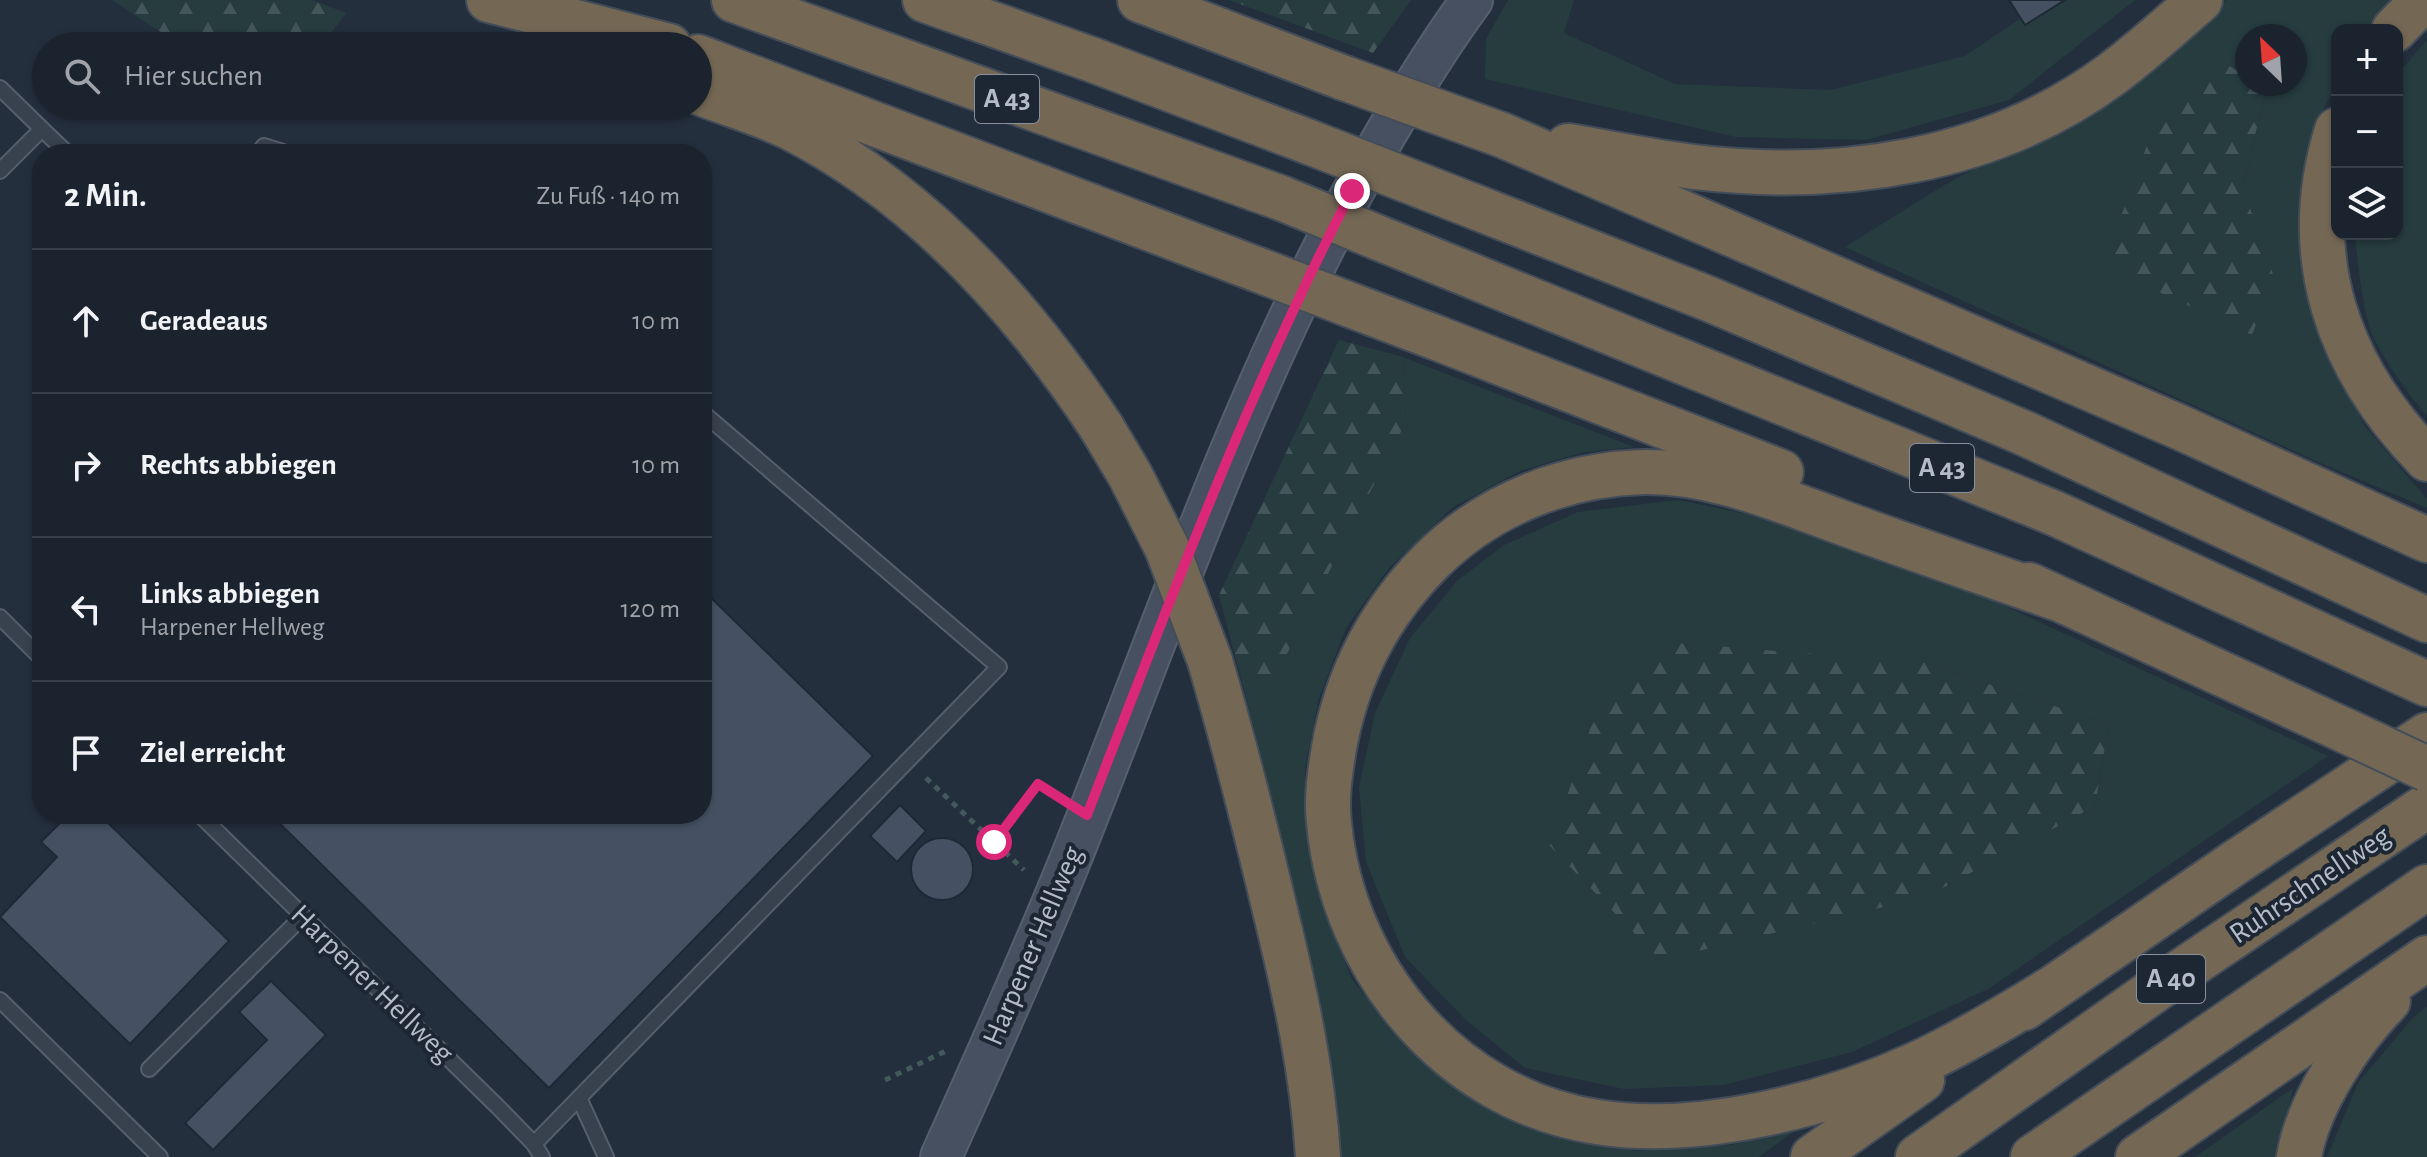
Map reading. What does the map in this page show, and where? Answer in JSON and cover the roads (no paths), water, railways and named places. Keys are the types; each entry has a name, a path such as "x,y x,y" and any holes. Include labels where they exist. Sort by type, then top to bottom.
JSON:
{"highway":[{"path":"478,0 552,32"},
{"path":"489,0 614,32"},
{"name":"A 43","path":"734,0 1281,198 2054,513 2425,683"},
{"name":"A 43","path":"925,0 1309,142 1709,299 2024,433 2427,620"},
{"path":"1140,0 1502,135 2148,413 2427,540"},
{"path":"1502,135 1693,167 1766,173 1827,172 1945,154 2014,130 2075,97 2111,75 2200,0"},
{"path":"2400,24 2423,0"},
{"path":"712,62 1846,496 2056,598 2427,769"},
{"path":"712,97 787,126 812,140 870,176 918,216 998,292 1050,352 1130,475 1167,548 1210,661 1238,759 1292,978 1305,1046 1318,1157"},
{"path":"2331,149 2321,204 2322,245 2328,288 2344,339 2367,385 2395,427 2427,459"},
{"path":"2048,991 1916,1065 1853,1089 1793,1106 1681,1127 1637,1127 1556,1113 1494,1086 1460,1064 1431,1041 1402,1009 1376,971 1352,919 1335,863 1328,819 1330,771 1340,716 1351,679 1388,610 1448,544 1516,502 1561,484 1591,476 1648,472 1728,482 2056,598"},
{"path":"1813,1157 2048,991 2427,735"},
{"name":"Ruhrschnellweg","path":"1918,1157 2176,975 2427,806"},
{"name":"A 40","path":"2033,1157 2427,887"},
{"path":"2138,1157 2427,961"},
{"path":"2299,1157 2301,1144 2320,1098 2345,1055 2380,1009 2427,961"}],"main road":[{"name":"Harpener Hellweg","path":"941,1157 1054,898 1208,503 1301,290 1352,191 1398,112 1472,0"}],"lane":[{"path":"0,88 32,119"},
{"path":"33,120 58,144"},
{"path":"0,171 42,129"},
{"path":"538,1151 579,1098 999,667 712,421"},
{"path":"0,617 32,649"},
{"name":"Harpener Hellweg","path":"209,824 538,1151"},
{"path":"149,1069 303,916"},
{"path":"0,1000 160,1157"},
{"path":"579,1098 606,1157"}]}
